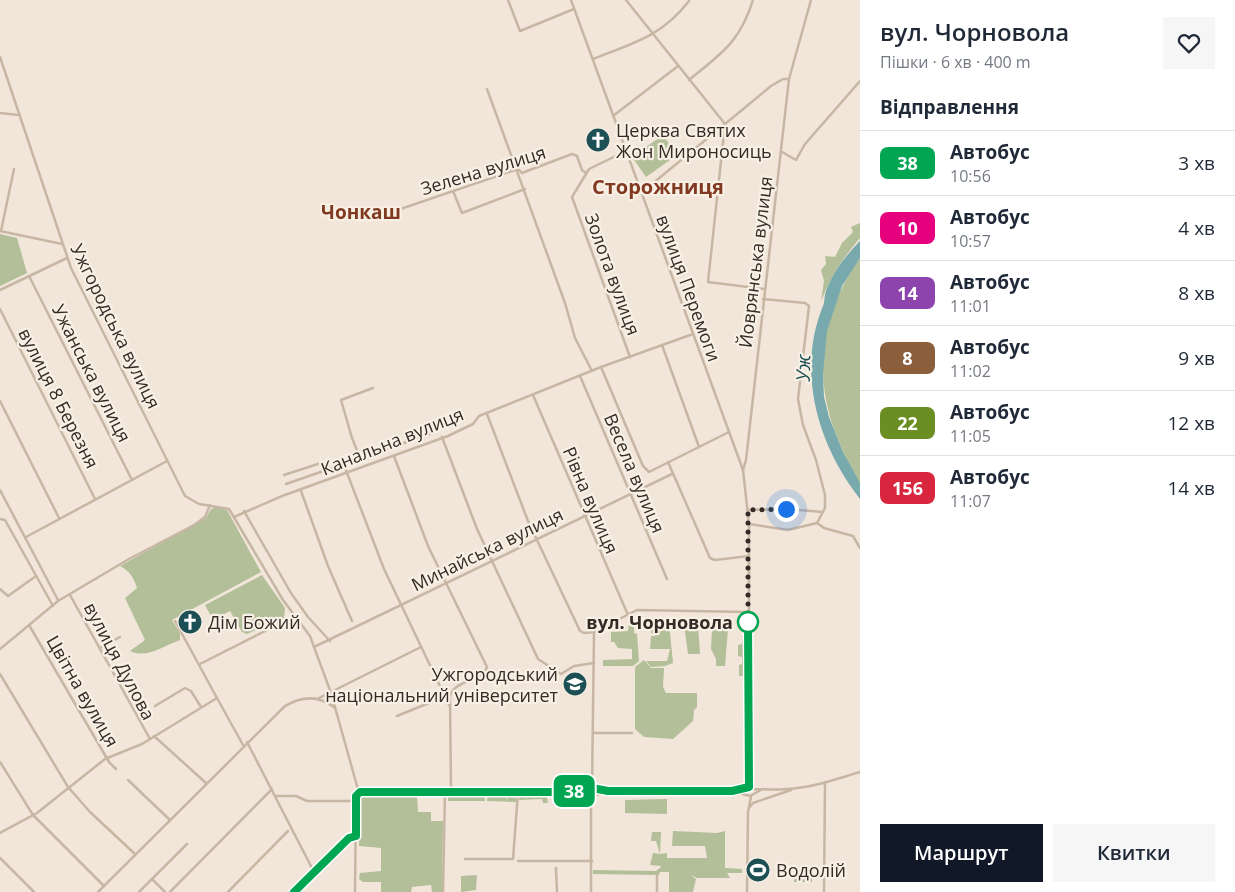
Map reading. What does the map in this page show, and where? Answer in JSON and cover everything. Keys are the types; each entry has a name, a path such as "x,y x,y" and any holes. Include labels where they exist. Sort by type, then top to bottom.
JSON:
{"street":[{"path":"508,0 520,31 574,9"},
{"name":"вулиця Перемоги","path":"571,0 743,470 749,524 749,788"},
{"path":"626,0 725,124 708,282 764,289"},
{"path":"689,80 724,52 738,36 753,0"},
{"name":"Йоврянська вулиця","path":"743,470 746,460 789,79 811,0"},
{"path":"592,59 653,35 672,22 689,1"},
{"name":"Ужгородська вулиця","path":"0,58 67,258 167,461 188,499 226,508 234,517"},
{"path":"613,116 678,66"},
{"path":"641,193 771,86 782,80 789,79"},
{"path":"781,152 796,160 805,144 860,80"},
{"path":"487,89 576,338 592,371"},
{"path":"0,113 19,116"},
{"path":"586,173 594,166 626,151"},
{"name":"Зелена вулиця","path":"377,217 516,169 522,172 574,154 582,170 586,173"},
{"path":"14,169 0,231 62,244"},
{"name":"Золота вулиця","path":"586,173 572,197 630,357"},
{"path":"453,191 462,213 524,189"},
{"path":"0,290 67,258"},
{"name":"Ужанська вулиця","path":"29,276 132,480"},
{"path":"749,524 788,530 817,523 823,512 825,495 816,460 803,425 798,400 809,306 805,303 763,299"},
{"name":"вулиця 8 Березня","path":"0,309 95,499"},
{"name":"Канальна вулиця","path":"234,517 244,511 394,456 469,426 479,416 602,367 693,334"},
{"path":"662,345 699,447"},
{"path":"602,367 643,466 649,472 729,432"},
{"name":"Весела вулиця","path":"580,376 667,579"},
{"path":"360,458 341,400 374,388"},
{"name":"Рівна вулиця","path":"533,395 628,614"},
{"path":"0,401 60,518"},
{"path":"487,414 528,521 538,538 580,631 584,633 594,632 637,610 748,612"},
{"path":"286,484 430,434"},
{"path":"442,437 462,495 538,660 561,674 574,666 594,663"},
{"path":"394,456 428,546 487,667 484,673 452,689 450,696 451,791"},
{"path":"26,537 167,461"},
{"path":"668,462 710,558 715,560 749,556"},
{"path":"284,474 321,463 324,472"},
{"path":"344,465 384,569 450,706"},
{"name":"Минайська вулиця","path":"314,647 330,641 584,515 672,474"},
{"path":"0,490 58,601"},
{"path":"301,491 328,566 352,621"},
{"path":"0,649 58,601 129,559 205,518 210,505"},
{"path":"748,510 786,509 823,512"},
{"path":"244,511 295,599 330,641"},
{"path":"234,517 267,575 308,632 331,692 359,793 356,801 355,892"},
{"path":"0,519 5,520 53,606"},
{"path":"817,523 824,528 853,536 860,548"},
{"path":"0,589 8,596 36,576"},
{"name":"вулиця Дулова","path":"70,595 150,739"},
{"path":"200,664 295,616"},
{"path":"175,621 244,745"},
{"name":"Цвітна вулиця","path":"29,625 116,769"},
{"path":"591,892 592,806 595,795 592,788 594,632"},
{"path":"99,648 120,637"},
{"path":"98,892 247,742 286,706 300,699 318,698 421,647"},
{"path":"0,674 68,787 90,812 135,854"},
{"path":"154,706 185,688 190,689 201,707"},
{"path":"397,716 445,696 450,696"},
{"path":"0,833 33,815 108,758 126,753 217,698"},
{"path":"318,698 335,708"},
{"path":"594,733 632,734"},
{"path":"154,736 206,783"},
{"path":"247,742 314,872"},
{"path":"0,762 33,815 104,886"},
{"path":"359,793 573,791 592,788 608,791 793,789 860,772"},
{"path":"128,780 170,820"},
{"path":"824,892 826,782"},
{"path":"592,788 588,795 592,806"},
{"path":"748,812 746,794 749,788"},
{"path":"749,788 753,794"},
{"path":"170,892 272,789"},
{"path":"749,801 753,803 793,789"},
{"path":"732,791 753,794 761,790"},
{"path":"443,892 445,791"},
{"path":"573,791 595,795 608,791"},
{"path":"465,859 513,859 518,792"},
{"path":"747,892 748,812 749,801 753,794"},
{"path":"275,796 296,796 307,801 356,801"},
{"path":"748,812 753,803"},
{"path":"228,892 288,831"},
{"path":"294,892 349,838 356,836"},
{"path":"140,892 186,844"},
{"path":"0,858 34,892"},
{"path":"518,862 592,861"},
{"path":"556,868 557,892"},
{"path":"657,875 657,892"},
{"path":"152,880 165,892"}],"green space":[{"path":"663,135 677,155 646,177 632,157"},
{"path":"860,223 860,238 838,268 821,301 824,281 821,270 826,264 825,256 835,257 842,243 853,232 851,227"},
{"path":"0,234 17,238 27,273 0,286"},
{"path":"860,258 860,483 846,458 830,418 823,371 824,347 828,324 846,280"},
{"path":"217,507 227,510 261,572 172,620 180,633 180,640 149,653 143,654 130,651 145,640 125,598 137,588 136,584 129,572 120,566 206,518 211,509"},
{"path":"262,575 285,608 284,618 247,634 242,632 230,611 213,620 205,605"},
{"path":"650,619 666,620 669,623 673,663 665,666 651,667 646,661 667,661 670,649 650,649 651,636 655,636 655,634 651,633"},
{"path":"629,623 634,623 634,633 637,634 639,661 633,666 603,666 603,660 632,659 632,649 618,648 614,642 611,642 611,632 628,631"},
{"path":"744,623 746,623 746,676 739,676 739,665 742,664 742,657 738,656 738,645 742,644"},
{"path":"684,625 698,625 700,654 688,654"},
{"path":"712,628 728,629 725,666 716,666 716,659 711,649"},
{"path":"644,660 651,668 664,668 663,687 666,693 697,693 697,707 694,710 693,721 673,739 644,737 635,729 635,667"},
{"path":"448,793 472,796 472,793 484,793 485,801 448,801"},
{"path":"488,793 501,793 508,800 503,793 516,793 516,802 487,801"},
{"path":"520,793 546,793 548,803 543,803 542,799 519,800"},
{"path":"360,797 417,797 418,812 431,812 431,821 443,821 442,892 432,892 431,885 412,887 411,892 381,892 381,882 363,882 359,879 360,873 381,871 381,848 359,846"},
{"path":"667,799 667,814 625,813 625,800"},
{"path":"673,831 717,833 725,831 725,868 742,869 742,873 727,873 730,878 697,878 691,875 696,879 693,892 669,892 669,872 660,872 659,875 593,874 593,870 656,871 661,866 650,865 653,853 667,853 667,858 707,858 705,846 672,846"},
{"path":"652,832 661,832 660,854 656,841 651,841"},
{"path":"794,870 812,870 812,882 794,882"},
{"path":"477,875 476,890 461,892 461,876"}],"water":[{"path":"860,241 860,258 842,286 827,331 823,374 824,397 829,417 843,452 860,483 860,499 845,478 823,432 812,382 811,356 815,331 824,304 825,293 840,264"}],"bus line":[{"name":"38","path":"294,892 349,838 356,836 356,796 360,792 572,792 590,788 608,791 732,791 746,789 749,787 748,621"}],"place":[{"name":"Церква Святих Жон Мироносиць","path":"598,140"},
{"name":"Дім Божий","path":"190,622"},
{"name":"вул. Чорновола","path":"748,622"},
{"name":"Ужгородський національний університет","path":"575,684"},
{"name":"Водолій","path":"758,870"}],"district":[{"name":"Сторожниця","path":"658,186"},
{"name":"Чонкаш","path":"361,212"}],"route":[{"path":"748,622 748,510 786,509"}],"water label":[{"name":"Уж","path":"803,368"}]}
